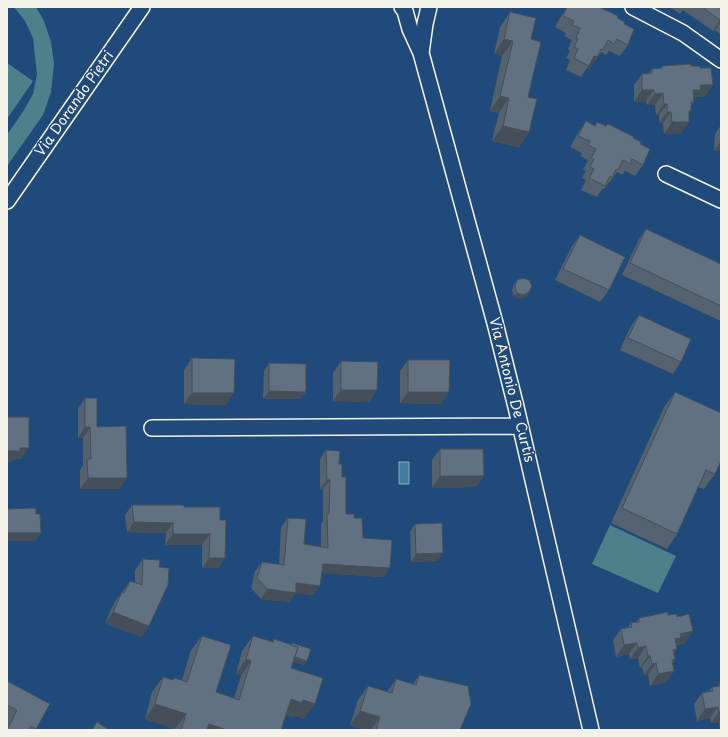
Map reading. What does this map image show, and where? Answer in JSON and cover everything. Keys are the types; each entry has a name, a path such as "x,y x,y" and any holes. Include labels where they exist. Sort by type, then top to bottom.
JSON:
{"street":[{"name":"Via Dorando Pietri","path":"7,201 142,7"},
{"name":"Via Antonio De Curtis","path":"402,7 405,11 410,29 422,53 495,323 591,730"},
{"name":"Via Antonio De Curtis","path":"422,53 425,24 429,7"},
{"path":"634,7 683,33 721,60"},
{"path":"666,174 721,200"},
{"path":"152,428 520,426"}],"green space":[{"path":"14,7 36,7 44,21 51,42 54,64 51,92 43,115 7,166 7,135 33,94 37,74 33,38 25,21"},
{"path":"7,63 33,81 7,119"},
{"path":"610,525 676,556 658,593 592,564"}],"water":[{"path":"399,462 409,462 409,484 399,484"}],"building":[{"path":"567,7 599,7 618,16 617,18 625,22 624,24 634,29 628,45 617,39 614,44 608,40 603,50 601,49 597,57 594,56 589,66 574,58 578,49 574,47 578,39 576,38 580,28 572,25 574,21 563,16"},
{"path":"702,7 721,7 721,20 720,20"},
{"path":"510,12 536,18 531,39 541,42 528,97 537,99 529,132 503,126 509,98 500,96 513,41 504,39"},
{"path":"691,64 691,66 700,66 700,68 711,68 713,85 700,85 701,90 693,90 694,102 691,102 689,122 672,122 671,112 667,112 667,104 664,104 663,93 655,94 654,90 642,90 642,74 652,73 652,69 662,68 662,66"},
{"path":"586,121 595,126 597,122 606,126 608,124 641,142 640,144 650,149 643,165 632,159 630,164 623,160 618,170 616,169 612,178 610,176 605,186 589,178 594,169 590,167 594,159 591,158 596,149 588,145 590,141 578,136"},
{"path":"646,229 721,264 721,306 630,263"},
{"path":"580,235 625,257 609,290 563,269"},
{"path":"523,278 529,280 532,286 529,292 523,295 517,293 515,286 517,280"},
{"path":"639,315 691,339 681,362 628,338"},
{"path":"192,358 235,359 234,393 192,393"},
{"path":"408,360 450,360 449,392 408,392"},
{"path":"341,361 378,362 377,390 341,390"},
{"path":"269,363 306,364 306,392 269,391"},
{"path":"675,392 721,413 721,461 715,474 706,470 677,534 622,508"},
{"path":"85,398 97,398 97,427 126,426 127,478 88,478 87,459 91,459 90,427 85,427"},
{"path":"7,417 29,417 29,448 20,448 20,451 7,451"},
{"path":"440,449 483,449 484,476 440,476"},
{"path":"326,450 340,451 339,464 342,464 342,477 346,477 346,514 354,514 354,518 362,518 363,538 392,540 390,568 323,564 320,586 296,583 296,593 267,589 257,578 262,562 284,565 288,518 306,519 304,544 328,548 327,514 329,514 330,480 327,480"},
{"path":"132,505 220,507 220,520 226,520 225,558 209,558 210,534 173,534 173,523 134,522"},
{"path":"36,508 36,514 40,514 41,533 7,533 7,509"},
{"path":"442,523 443,553 416,554 415,524"},
{"path":"143,559 160,560 159,567 169,568 168,585 149,626 113,612 122,592 124,593 130,581 142,585"},
{"path":"668,612 668,615 677,614 677,617 689,614 693,631 680,634 681,638 675,639 677,649 673,650 675,659 672,660 674,671 658,674 656,663 652,664 650,656 648,656 646,646 638,648 637,643 624,645 621,629 632,627 631,623 639,622 639,618"},
{"path":"202,636 231,645 216,692 239,700 251,661 246,659 253,636 273,642 274,639 298,647 291,668 323,678 315,704 303,700 302,703 291,699 281,730 227,730 209,724 207,730 181,730 186,714 155,704 163,677 173,680 175,678 187,682"},
{"path":"292,643 311,649 307,661 295,657 298,647 291,645"},
{"path":"419,675 468,686 471,704 460,730 376,730 380,717 360,711 368,686 392,693 396,679 416,685"},
{"path":"7,681 50,704 36,729 31,726 29,730 7,730 17,710 7,705"},
{"path":"720,682 721,711 719,712 718,707 705,709 702,693 713,691 712,687 720,686"},
{"path":"97,722 109,730 92,730"}]}
